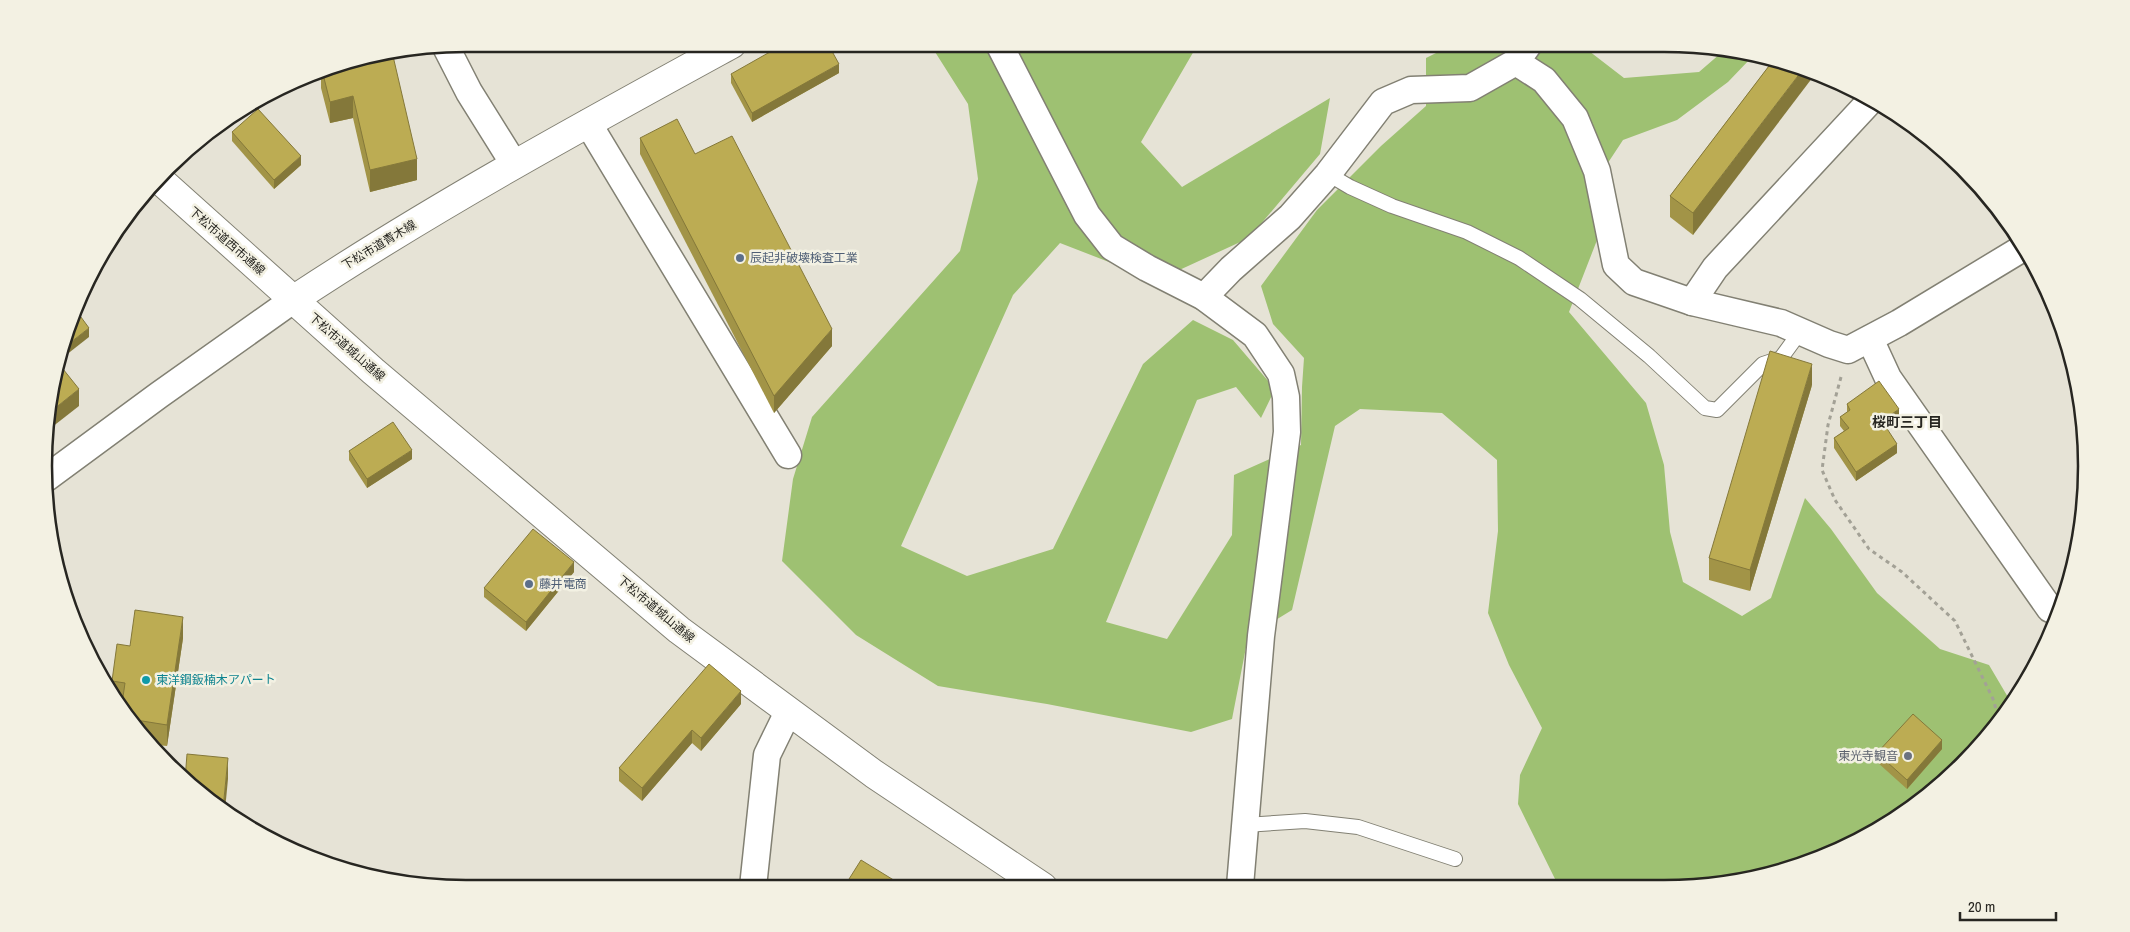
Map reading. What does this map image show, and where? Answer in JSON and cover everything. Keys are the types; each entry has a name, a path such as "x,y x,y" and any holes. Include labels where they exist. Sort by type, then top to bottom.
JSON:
{"street":[{"name":"下松市道青木線","path":"52,473 293,300 363,254 514,164 717,52"},
{"path":"1003,52 1087,215 1112,248 1204,297 1255,335 1281,374 1286,397 1287,432 1261,636 1240,880"},
{"path":"449,53 469,92 514,164"},
{"path":"1204,297 1231,269 1290,217 1328,174 1384,102 1411,90 1470,88 1523,53 1575,118 1597,171 1616,265 1634,282 1692,302 1780,323 1800,332 1859,344 1894,386 2052,610"},
{"path":"1692,302 1715,268 1866,105"},
{"path":"588,123 788,455"},
{"name":"下松市道西市通線","path":"164,184 293,300"},
{"path":"1859,344 2017,251"},
{"name":"下松市道城山通線","path":"293,300 679,630 874,774 1033,880"},
{"path":"754,880 767,755 788,712"}],"lane":[{"path":"1328,174 1350,187 1392,206 1467,232 1519,258 1580,299 1649,356 1705,408 1717,410 1763,364 1781,358 1800,332"},
{"path":"1245,825 1305,820 1358,827 1455,859"}],"path":[{"path":"1859,344 1828,424 1822,470 1835,500 1869,549 1902,572 1955,621 1994,701 1996,712"}],"green space":[{"path":"935,52 1193,52 1141,142 1182,187 1330,98 1320,154 1249,238 1175,272 1127,269 1060,243 1013,295 901,546 967,576 1053,549 1143,364 1193,320 1233,340 1275,389 1261,418 1236,387 1197,400 1106,622 1167,639 1232,535 1234,475 1301,445 1304,358 1273,324 1261,286 1317,210 1381,146 1426,106 1426,58 1438,52 1590,52 1624,78 1699,72 1718,56 1748,61 1728,82 1677,120 1623,140 1590,190 1599,235 1569,312 1646,403 1664,465 1670,532 1683,582 1742,616 1771,598 1805,498 1831,529 1877,593 1940,649 1989,665 2008,697 1975,739 1937,777 1894,810 1847,837 1822,848 1797,858 1745,872 1718,876 1664,880 1556,880 1518,804 1520,775 1542,728 1509,665 1488,613 1498,531 1497,460 1442,413 1360,409 1335,426 1292,610 1248,637 1232,719 1191,732 1047,704 938,686 856,635 782,561 793,479 812,417 960,251 978,179 968,104"}],"building":[{"path":"770,52 832,52 839,64 752,113 731,74"},
{"path":"394,59 417,159 370,170 353,96 330,102 324,78"},
{"path":"1769,66 1799,75 1693,213 1670,196"},
{"path":"258,109 301,156 274,180 232,132"},
{"name":"辰起非破壊検査工業","path":"677,119 695,154 732,136 832,329 774,396 640,138"},
{"path":"81,317 89,328 72,342"},
{"path":"1770,351 1812,364 1750,570 1709,558"},
{"path":"64,370 79,389 57,407"},
{"path":"1879,381 1899,409 1882,421 1897,444 1856,472 1834,438 1849,428 1840,417 1850,410 1847,404"},
{"path":"393,422 412,450 367,479 349,451"},
{"name":"藤井電商","path":"533,529 574,562 526,622 484,588"},
{"name":"東洋鋼鈑楠木アパート","path":"135,610 183,617 167,725 140,721 123,697 125,683 112,680 117,644 130,646"},
{"path":"709,664 741,691 701,738 692,730 642,788 619,768"},
{"path":"1913,714 1942,740 1907,780 1877,753"},
{"path":"187,754 228,758 224,801 193,777 186,770"},
{"path":"861,860 894,880 848,880"}],"place":[{"name":"辰起非破壊検査工業","path":"740,258"},
{"name":"藤井電商","path":"529,584"},
{"name":"東洋鋼鈑楠木アパート","path":"146,680"},
{"name":"東光寺観音","path":"1908,756"}],"district":[{"name":"桜町三丁目","path":"1907,422"}]}
